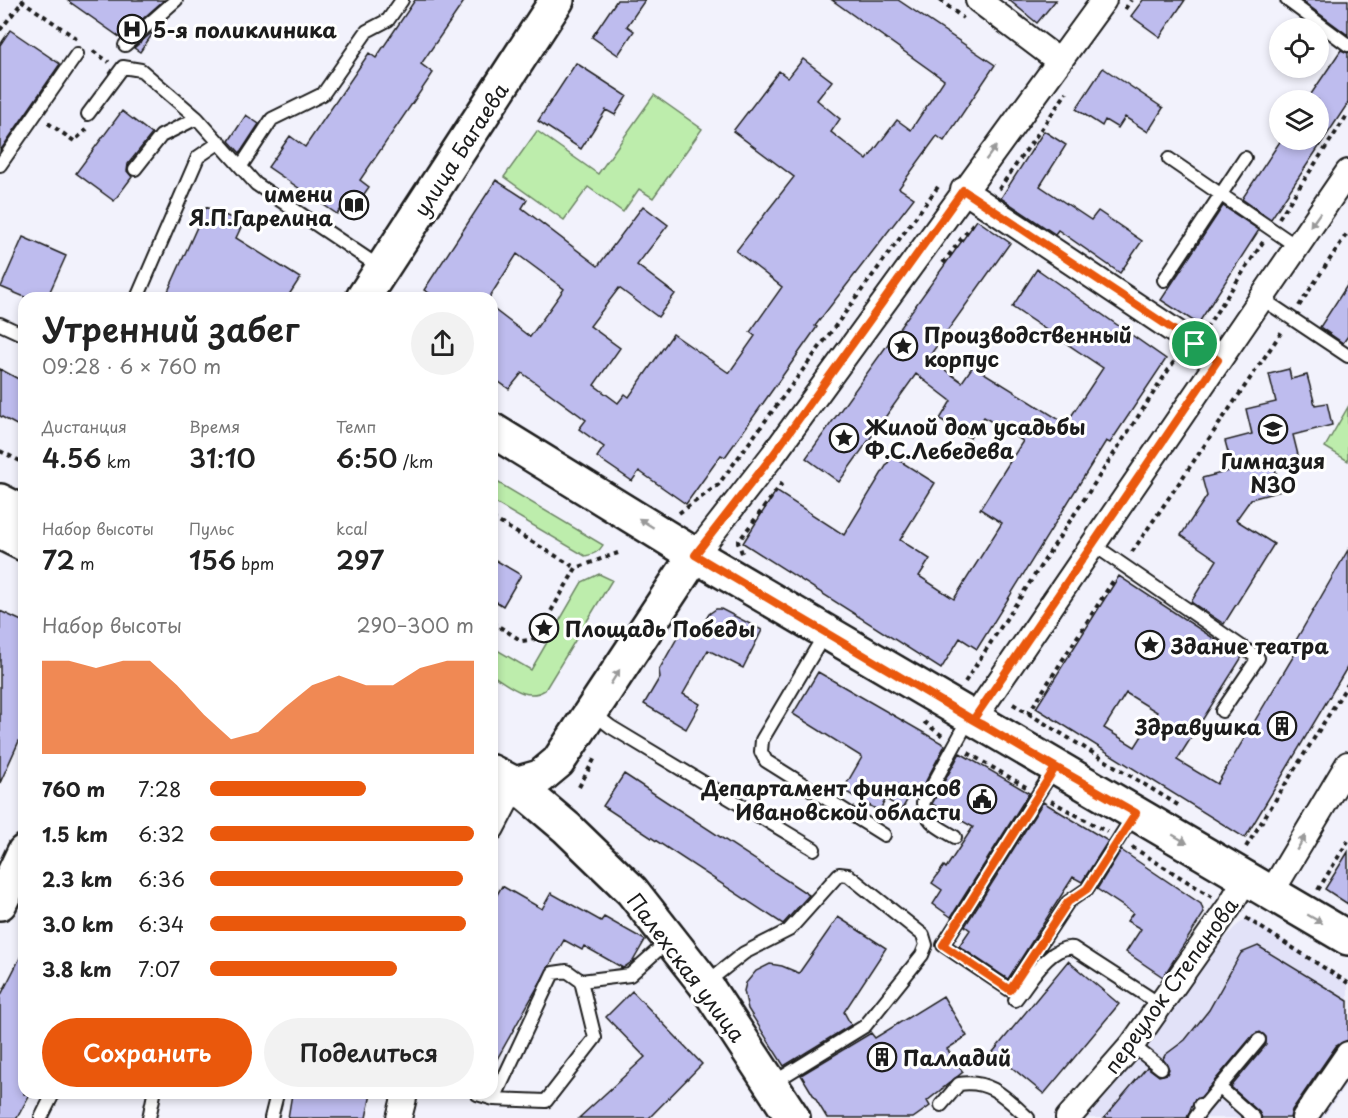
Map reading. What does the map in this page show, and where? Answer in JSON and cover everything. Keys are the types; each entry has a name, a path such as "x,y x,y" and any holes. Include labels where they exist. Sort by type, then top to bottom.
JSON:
{"main road":[{"name":"улица Багаева","path":"367,292 557,0"},
{"path":"372,292 382,268"},
{"path":"498,434 695,555 971,719 1348,938"},
{"path":"0,501 18,510"},
{"path":"0,532 18,541"},
{"path":"503,778 540,777 558,762 572,745 695,555"},
{"path":"567,828 561,811 561,788 572,745"},
{"name":"Палехская улица","path":"503,778 567,828 632,891 705,984 793,1118"},
{"path":"0,903 18,865"}],"street":[{"path":"978,0 1059,61"},
{"path":"695,555 773,455 953,185 1059,61 1104,0"},
{"path":"971,719 1348,172"},
{"path":"953,185 1218,360"},
{"name":"переулок Степанова","path":"1068,1118 1132,1046 1161,1005 1259,886 1345,776"},
{"path":"498,801 503,778"},
{"path":"1304,1118 1348,1054"},
{"path":"399,1118 404,1099"}],"lane":[{"path":"125,45 176,0"},
{"path":"241,166 272,118 323,94 367,31 388,20 402,0"},
{"path":"1287,0 1348,45"},
{"path":"0,165 77,54"},
{"path":"88,114 123,67 141,70 197,118 256,184 382,268"},
{"path":"135,169 161,136 197,118"},
{"path":"140,292 198,157 220,142"},
{"path":"1164,280 1245,158"},
{"path":"1169,159 1296,246"},
{"path":"1261,298 1348,356"},
{"path":"0,324 18,332"},
{"path":"1091,543 1258,657 1222,711"},
{"path":"826,631 762,741 761,753 766,761 884,835"},
{"path":"593,712 612,727 814,849"},
{"path":"955,837 930,822 925,815 923,803 971,719"},
{"path":"1055,768 943,945 1010,990 1068,902 1087,889 1136,813"},
{"path":"705,984 744,953 789,930 839,874 848,874 923,935 926,945 922,955 866,1026 771,1084"},
{"path":"581,981 630,975 669,939"},
{"path":"1015,1000 1052,956 1068,947 1161,1005"},
{"path":"494,1099 546,1101 595,1038 581,981 567,971 553,973 498,1090"},
{"path":"1195,1118 1202,1106 1259,1040"},
{"path":"1132,1046 1161,1068"},
{"path":"941,1105 958,1084 975,1082 993,1087 1028,1118"},
{"path":"1219,1087 1254,1118"},
{"path":"41,1118 50,1099"},
{"path":"148,1118 153,1099"},
{"path":"272,1118 276,1099"}],"path":[{"path":"0,30 23,0"},
{"path":"965,682 1173,363 1195,344 1348,114"},
{"path":"680,513 718,485 953,185"},
{"path":"1028,714 1123,566 1348,232"},
{"path":"0,451 18,460"},
{"path":"498,522 576,568"},
{"path":"498,626 522,641 535,639 576,568 618,553"},
{"path":"1237,842 1246,847 1348,684"},
{"path":"1012,704 1180,806"},
{"path":"1317,891 1348,841"}],"shaded area":[{"path":"1248,917 1348,983 1348,1081 1323,1118 1068,1118 1234,928"}],"green space":[{"path":"654,95 702,129 653,198 639,189 623,212 588,187 564,220 504,177 537,131 598,174"},
{"path":"1348,407 1348,461 1325,447"},
{"path":"498,483 603,545 596,553 585,556 498,505"},
{"path":"599,574 612,580 545,690 531,694 524,693 498,679 498,651 531,670 582,582"}],"building":[{"name":"5-я поликлиника","path":"67,0 164,0 121,38"},
{"path":"415,0 465,0 421,64 433,73 360,180 369,187 350,214 342,208 337,214 268,167 290,136 305,147 369,53 376,58"},
{"path":"617,0 645,0 627,26 634,31 618,55 592,37"},
{"path":"832,0 898,0 995,65 944,141 937,136 899,188 914,198 815,326 817,327 725,457 721,455 686,504 639,471 632,481 597,457 604,447 579,429 586,420 522,373 509,389 498,381 498,313 530,337 564,289 517,254 493,292 427,292 424,290 496,180 527,200 522,208 598,266 643,206 668,225 637,265 675,294 658,317 619,288 590,326 620,348 594,385 618,403 625,394 629,397 673,334 729,373 755,336 750,332 782,287 736,251 794,177 733,131 779,71 788,78 803,59 832,81 817,100 840,119 831,132 867,160 897,120 911,130 944,80"},
{"path":"1009,0 1056,0 1037,23"},
{"path":"1143,0 1185,0 1160,37 1131,16"},
{"path":"1301,0 1348,0 1348,35 1329,21 1329,18 1325,18"},
{"path":"156,29 140,52 134,48"},
{"path":"10,30 60,64 0,151 0,45"},
{"path":"1341,50 1348,53 1348,103 1329,132 1329,90 1314,90 1322,78 1329,78 1329,68"},
{"path":"576,63 627,96 615,115 606,110 581,149 538,121"},
{"path":"1103,68 1163,108 1148,132 1125,117 1118,128 1105,120 1102,126 1076,109"},
{"path":"122,111 152,134 128,164 127,171 132,177 114,201 76,173"},
{"path":"246,115 259,124 240,153 229,141"},
{"path":"1044,131 1066,145 1040,186 1091,220 1098,211 1142,241 1120,273 1058,230 1055,234 1001,198"},
{"path":"1274,150 1317,150 1271,219 1242,199"},
{"path":"1223,206 1259,230 1198,324 1161,300"},
{"path":"206,207 243,223 236,238 300,278 291,292 168,292"},
{"path":"977,220 1010,243 928,358 962,382 973,366 1066,424 1103,368 1012,307 1037,269 1166,359 1110,443 1106,441 977,649 960,638 941,669 743,543 776,491 844,535 892,456 935,483 900,540 930,559 919,576 954,599 1002,523 980,509 1023,441 984,417 970,438 940,419 951,401 916,374 839,482 806,458"},
{"path":"23,237 66,256 50,292 18,292 18,294 1,287"},
{"path":"1348,284 1348,336 1343,343 1320,327"},
{"path":"0,369 18,379 18,426 0,416"},
{"path":"1289,369 1291,379 1307,375 1315,405 1327,403 1332,425 1293,435 1300,463 1275,469 1281,491 1251,499 1236,520 1274,544 1224,624 1191,602 1217,560 1181,535 1207,496 1202,478 1233,470 1225,441 1252,434 1246,409 1276,402 1269,374"},
{"path":"1348,550 1348,666 1245,838 1036,708 1119,576 1242,657 1177,760 1217,784 1296,652 1291,649","holes":["1126,693 1157,712 1135,747 1104,728"]},
{"path":"498,562 521,575 503,606 498,603"},
{"path":"716,609 721,609 762,630 743,668 708,650 683,694 700,704 686,729 644,704 660,677 659,670 684,626 697,634 709,614"},
{"path":"0,611 18,619 18,743 0,783"},
{"path":"818,672 945,745 918,796 912,792 902,809 886,799 879,811 843,790 862,757 793,714"},
{"path":"960,753 1029,793 951,917 933,904 942,890 932,883 944,866 946,868 973,827 932,804"},
{"path":"624,774 809,895 783,924 603,806"},
{"path":"1043,802 1108,841 1082,882 1073,877 1008,979 959,946 970,930 965,926"},
{"path":"1121,850 1201,904 1204,913 1163,977 1126,952 1141,929 1127,921 1133,913 1097,889"},
{"path":"1348,852 1348,904 1325,889"},
{"path":"502,886 542,909 551,893 601,921 604,917 645,940 633,961 623,968 584,946 582,950 564,940 498,1057 498,893"},
{"path":"838,917 886,948 844,1012 851,1025 784,1066 748,1009 744,991 746,983 756,971 770,964 799,973"},
{"path":"1258,946 1348,1001 1348,1040 1336,1046 1292,1110 1290,1118 1262,1118 1259,1112 1231,1087 1266,1045 1266,1037 1260,1032 1253,1035 1201,1097 1194,1100 1187,1118 1104,1118 1147,1067 1159,1076 1167,1074 1169,1069 1163,1059 1165,1055 1185,1040 1209,1010 1241,953"},
{"path":"1068,961 1119,1004 1044,1094 993,1052"},
{"path":"18,962 18,1099 27,1099 17,1118 0,1118 0,997"},
{"path":"632,991 702,1064 649,1118 579,1118 645,1057 606,1017"},
{"name":"Палладий","path":"943,996 967,1036 947,1049 963,1072 927,1101 930,1106 913,1118 827,1118 801,1075 871,1033 875,1038"},
{"path":"291,1099 370,1099 366,1118 288,1118"}],"place":[{"name":"5-я поликлиника","path":"132,29"},
{"name":"имени Я.П.Гарелина","path":"354,205"},
{"name":"Производственный корпус","path":"903,346"},
{"name":"Гимназия N30","path":"1273,429"},
{"name":"Жилой дом усадьбы Ф.С.Лебедева","path":"844,438"},
{"name":"Площадь Победы","path":"544,628"},
{"name":"Здание театра","path":"1150,645"},
{"name":"Здравушка","path":"1282,726"},
{"name":"Департамент финансов Ивановской области","path":"982,799"},
{"name":"Палладий","path":"882,1057"}],"route":[{"path":"1195,344 963,190 773,455 695,555 732,575 973,720 981,724 1055,768 943,945 1010,990 1068,902 1087,889 1136,813 1055,768 973,720 1091,543 1218,360 1195,344"}]}
